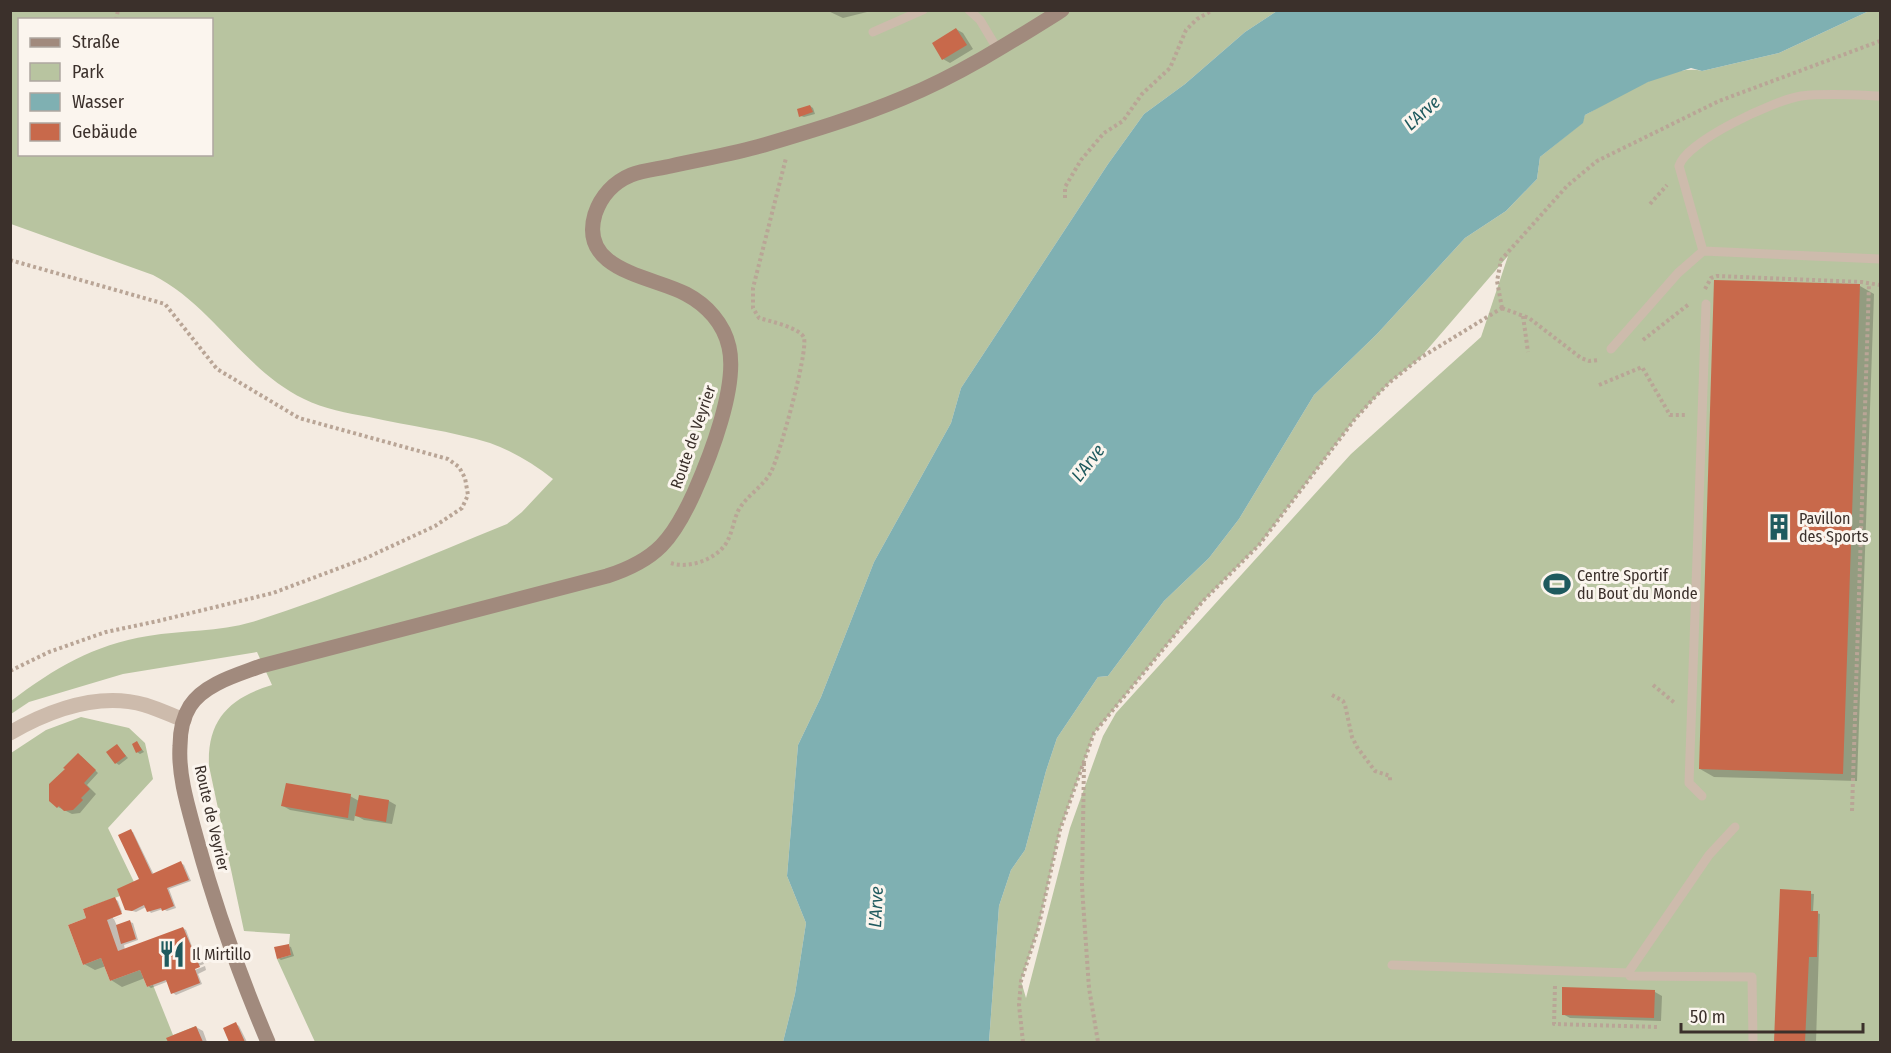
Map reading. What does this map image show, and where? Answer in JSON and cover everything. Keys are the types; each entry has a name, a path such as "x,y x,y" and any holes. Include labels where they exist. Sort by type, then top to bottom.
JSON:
{"main road":[{"name":"Route de Veyrier","path":"268,1042 224,932 191,818 181,767 180,747 184,720 190,706 218,683 261,666 607,576 630,569 656,553 672,533 704,469 727,399 731,373 730,349 717,320 699,303 676,289 623,271 608,261 596,242 593,224 600,202 613,185 634,173 747,150 790,138 903,98 998,50 1062,10"}],"street":[{"path":"10,733 44,716 84,703 101,701 143,704 184,720"}],"lane":[{"path":"873,32 923,10"},
{"path":"969,10 980,20 998,50"},
{"path":"1703,251 1680,169 1681,160 1689,152 1716,134 1771,105 1802,96 1881,96"},
{"path":"1611,349 1678,273 1703,251 1881,259"},
{"path":"1702,300 1702,415 1689,783 1702,796"},
{"path":"1630,973 1709,855 1735,827"},
{"path":"1392,965 1630,973 1630,976 1752,977 1753,1042"}],"path":[{"path":"1065,198 1065,187 1081,160 1104,133 1123,121 1142,94 1170,68 1186,30 1197,19 1214,10"},
{"path":"1502,308 1497,281 1501,260 1567,186 1597,161 1719,101 1881,41"},
{"path":"656,553 673,564 683,565 703,562 712,556 724,546 739,510 771,473 774,464 804,353 804,338 794,329 759,318 752,304 753,288 790,138"},
{"path":"1650,204 1680,169"},
{"path":"10,260 165,303 217,369 299,418 448,459 459,467 465,478 468,495 462,508 435,526 366,558 273,593 106,632 49,652 10,671"},
{"path":"1702,300 1710,278 1717,276 1862,282 1881,285"},
{"path":"1852,811 1869,284"},
{"path":"1637,345 1694,301"},
{"path":"1502,308 1529,318 1571,351 1589,361 1603,359 1611,349"},
{"path":"1023,1042 1019,1005 1021,981 1038,929 1059,830 1094,733 1119,700 1203,602 1259,545 1374,398 1420,358 1502,308"},
{"path":"1523,316 1528,352"},
{"path":"1599,385 1642,367 1670,416 1702,415"},
{"path":"1653,686 1691,716"},
{"path":"1332,695 1343,701 1345,705 1357,747 1375,771 1390,776 1390,782"},
{"path":"1085,757 1082,886 1089,988 1098,1042"},
{"path":"1555,971 1554,1024 1658,1027"}],"green space":[{"path":"10,11 1277,11 1245,32 1185,84 1144,114 1108,164 961,388 951,423 874,562 821,697 798,745 787,876 806,923 795,994 783,1042 315,1042 277,959 291,955 290,934 244,931 209,766 212,736 224,713 244,697 272,685 257,652 123,674 29,702 11,714 11,701 59,668 92,652 148,636 227,628 252,622 349,588 507,524 522,512 553,479 523,458 490,443 336,410 304,399 263,371 193,303 153,275 11,224"},
{"name":"Centre Sportif du Bout du Monde","path":"1869,11 1880,11 1880,1042 989,1042 999,906 1011,870 1025,850 1057,738 1098,677 1108,676 1164,601 1209,558 1239,519 1314,395 1377,334 1465,238 1506,211 1537,179 1540,157 1582,123 1585,115 1659,77 1675,72 1702,71 1779,53","holes":["1508,256 1481,337 1351,454 1116,713 1103,736 1070,828 1026,998 1021,981 1038,929 1060,830 1094,733 1203,601 1259,545 1355,419 1390,382 1420,358"]},
{"path":"81,717 129,728 145,743 153,779 108,828 134,882 120,896 83,909 86,918 68,925 83,965 101,958 110,981 140,970 147,987 153,985 173,1035 196,1026 202,1042 11,1042 11,753 46,730"}],"water":[{"name":"L'Arve","path":"1277,11 1869,11 1779,53 1702,71 1691,68 1648,82 1585,115 1583,123 1540,157 1537,179 1506,211 1465,238 1377,334 1314,395 1239,519 1209,558 1164,601 1108,676 1098,677 1057,738 1025,850 1011,870 999,906 989,1042 783,1042 795,994 806,923 787,876 798,745 821,697 874,562 951,423 961,388 1108,164 1144,114 1185,84 1245,32"}],"building":[{"path":"956,28 967,45 942,60 932,43"},
{"path":"810,105 813,112 799,117 797,109"},
{"name":"Pavillon des Sports","path":"1714,280 1860,284 1843,774 1699,769"},
{"path":"137,741 142,750 136,753 132,744"},
{"path":"117,744 126,756 115,764 106,752"},
{"path":"78,753 96,770 84,783 90,789 81,798 83,800 73,810 64,811 49,801 49,784"},
{"path":"286,783 351,794 348,818 281,806"},
{"path":"359,795 389,800 386,822 355,816"},
{"path":"131,829 152,874 181,861 189,880 167,888 174,906 162,911 161,908 147,912 144,905 132,911 125,910 117,889 139,879 118,835"},
{"path":"1780,889 1811,891 1811,911 1818,911 1817,957 1809,957 1805,1042 1774,1042"},
{"path":"115,897 122,914 107,920 118,951 183,927 200,967 195,969 200,983 171,994 166,980 147,987 140,970 110,981 101,958 83,965 68,925 86,918 83,909"},
{"path":"130,920 136,939 121,944 116,925"},
{"path":"289,944 291,955 277,959 274,947"},
{"path":"1562,987 1655,990 1654,1018 1562,1015"},
{"path":"236,1022 245,1042 229,1042 223,1028"},
{"path":"196,1026 203,1042 168,1042 166,1038"}],"place":[{"name":"Pavillon des Sports","path":"1779,527"},
{"name":"Centre Sportif du Bout du Monde","path":"1557,584"},
{"name":"Il Mirtillo","path":"172,954"}]}
